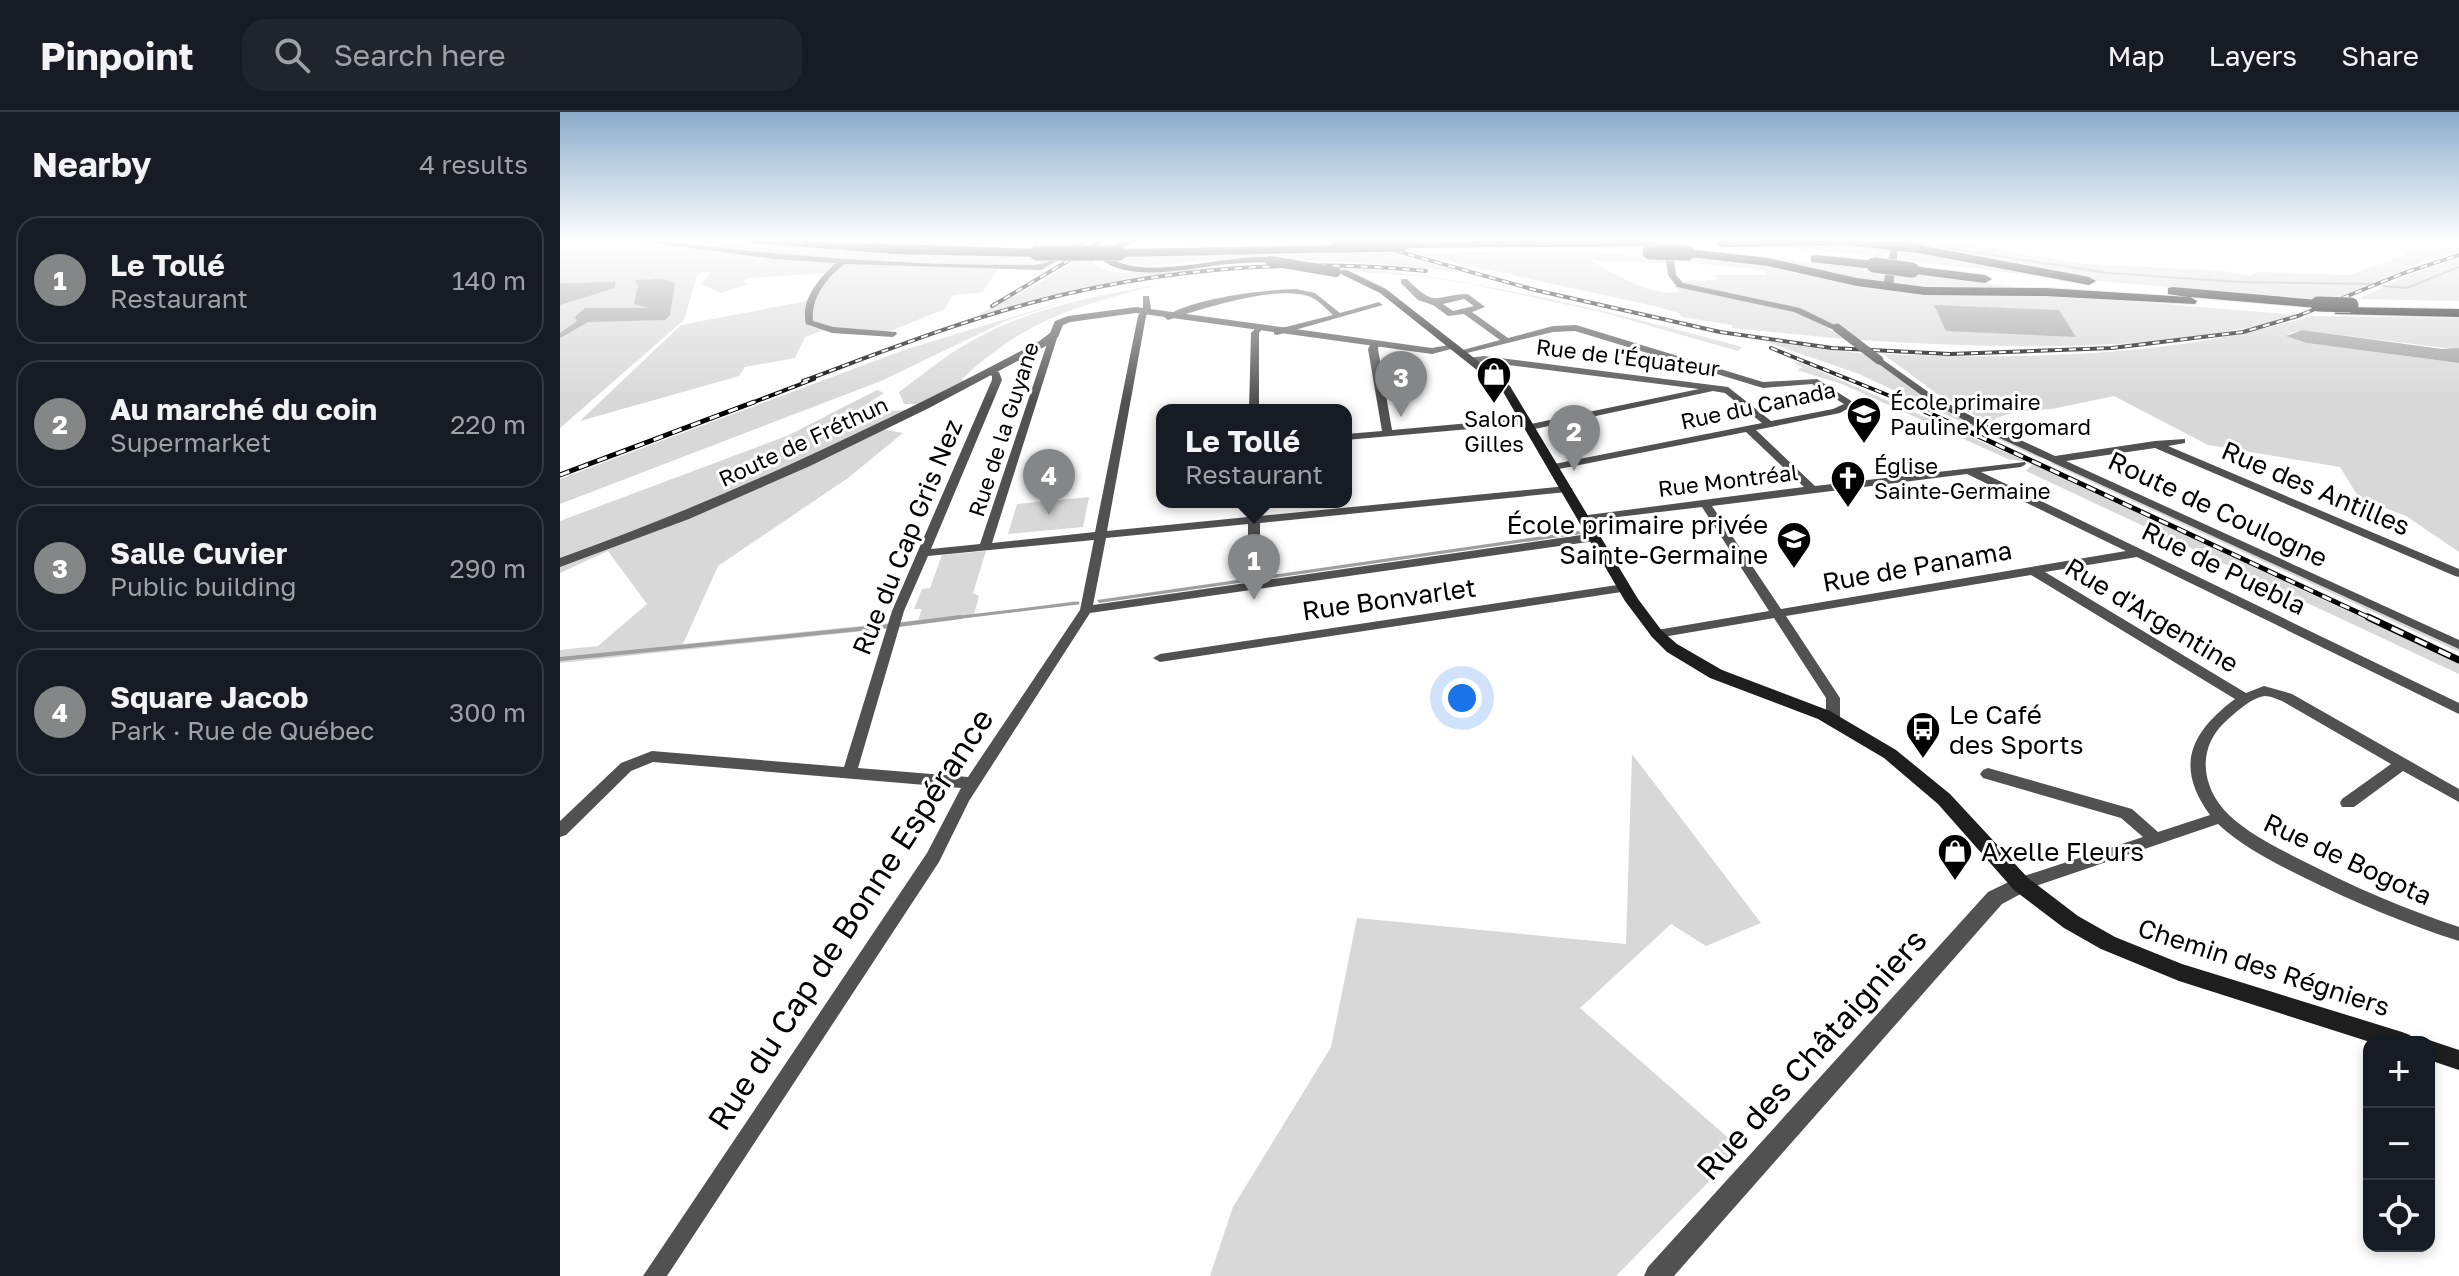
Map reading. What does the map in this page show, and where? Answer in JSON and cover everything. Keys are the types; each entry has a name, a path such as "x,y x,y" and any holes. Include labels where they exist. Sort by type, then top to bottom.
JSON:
{"highway":[{"path":"2066,293 2459,313"},
{"path":"2127,293 2190,301"},
{"path":"2173,293 2313,306"},
{"path":"2195,293 2313,306"},
{"path":"2345,308 2459,306"}],"main road":[{"name":"Chemin des Régniers","path":"1380,293 1396,302 1506,388 1624,588 1657,634 1681,655 1716,674 1833,720 1877,746 1922,779 2021,884 2078,926 2142,959 2383,1036"},
{"path":"2435,1052 2459,1060"}],"street":[{"path":"815,293 807,315 809,322 826,329 893,334"},
{"path":"1168,317 1185,310 1273,293"},
{"path":"1300,293 1317,296 1338,315"},
{"path":"1416,293 1451,314 1481,307 1465,296 1436,303"},
{"name":"Route de Coulogne","path":"1720,293 1787,307 1837,328 1944,406 2459,645"},
{"name":"Rue du Cap de Bonne Espérance","path":"654,1276 933,857 972,783 1086,610 1147,308 1146,298"},
{"path":"1277,332 1379,305"},
{"path":"1466,311 1506,341"},
{"path":"1144,312 1277,332 1462,353"},
{"name":"Route de Fréthun","path":"560,563 755,487 990,372 1078,317 1144,312"},
{"name":"Rue du Canada","path":"1462,353 1557,328 1581,329 1763,385 1814,381 1851,404 1842,410 1554,467"},
{"name":"Rue de la Guyane","path":"985,547 1056,329"},
{"path":"1254,404 1255,333 1258,329"},
{"path":"1375,344 1373,349 1387,433"},
{"name":"Rue de l'Équateur","path":"1462,353 1484,359 1728,390 1768,423"},
{"name":"Rue du Cap Gris Nez","path":"850,771 888,637 997,380 996,374 990,372"},
{"path":"1352,436 1528,424 1713,388"},
{"path":"1747,427 1812,489"},
{"path":"2055,459 2181,441"},
{"name":"Rue des Antilles","path":"2155,444 2459,573"},
{"name":"Rue Montréal","path":"1584,518 2021,464"},
{"name":"Rue de Puebla","path":"1968,470 2459,709"},
{"path":"923,553 1567,489"},
{"path":"1705,503 1833,698 1836,704 1833,720"},
{"path":"1254,508 1254,564"},
{"path":"1086,610 1595,537"},
{"name":"Rue de Panama","path":"1657,634 2138,552"},
{"name":"Rue d'Argentine","path":"2032,570 2245,699 2258,692 2280,694 2459,796"},
{"name":"Rue Bonvarlet","path":"1160,658 1624,588"},
{"name":"Rue de Bogota","path":"2245,699 2217,722 2206,736 2198,755 2201,784 2221,817 2258,845 2340,887 2388,909 2459,934"},
{"path":"560,831 626,767 646,757 665,755 972,783"},
{"path":"2348,803 2403,763"},
{"path":"1988,774 2126,813 2156,839"},
{"path":"2021,884 2221,817"},
{"name":"Rue des Châtaigniers","path":"1657,1276 1995,898 2021,884"}],"shaded area":[{"path":"560,293 692,293 684,320 560,428"},
{"path":"560,293 598,293 560,305"},
{"path":"636,293 673,293 670,315 665,320 588,322 560,338 560,333 577,321 575,317 585,308 648,308 634,304"},
{"path":"812,293 970,293 953,295 945,309 880,335 824,330 805,337 795,358 745,367 739,376 580,421 681,325 807,301"},
{"path":"1020,293 1065,293 1041,299 965,321"},
{"path":"1127,293 1080,307 1031,328 985,359 962,379 965,383 923,404 904,404 899,392 986,333 1035,313 1110,294"},
{"path":"1513,293 1612,313 1742,347 1738,351 1605,313"},
{"path":"1596,293 2066,293 2302,315 2192,337 2082,346 2026,346 1859,340 1843,328 1828,328 1844,339 1732,328 1732,325 1682,317 1679,313"},
{"path":"2249,293 2347,293 2331,300"},
{"path":"2370,293 2459,293 2459,301 2358,299"},
{"path":"1088,294 1008,320 881,381 560,504 560,479 904,350"},
{"path":"1934,305 2059,310 2076,337 1946,331"},
{"path":"2311,316 2459,318 2459,348 2453,349 2302,330 2287,334 2307,343 2459,363 2459,552 2406,516 2359,498 2340,467 2208,445 2114,396 2052,409 2015,412 1996,418 1994,426 1936,393 1883,354 1991,356 2099,353 2207,340"},
{"path":"2302,330 2442,349 2459,348 2459,363 2307,343 2286,336"},
{"path":"1758,339 1865,354 1924,397 2045,457 2039,458 1859,374"},
{"path":"1799,362 2028,462 2008,459 1842,384 1797,370 1802,367 1794,363"},
{"path":"877,390 884,393 851,414 858,425 888,411 905,410 877,428 903,433 848,478 718,566 683,644 918,620 922,609 914,609 922,589 930,588 942,555 986,551 973,593 979,596 974,615 1075,601 1078,604 884,629 560,663 560,650 598,646 647,604 608,551 560,573 560,521 789,435"},
{"path":"2055,462 2459,648 2459,652 2050,463"},
{"path":"2033,464 2459,663 2459,674 2026,471"},
{"path":"1089,497 1083,527 1008,534 1017,504"},
{"path":"1579,531 1581,534 1099,603 1097,600"},
{"path":"1632,754 1761,923 1706,946 1671,924 1580,1008 1741,1149 1616,1276 1210,1276 1233,1207 1331,1047 1357,918 1626,944"}],"waterway":[{"path":"951,618 1078,603"},
{"path":"951,618 960,617"},
{"path":"898,625 951,618"},
{"path":"944,619 951,618"},
{"path":"560,659 889,626"}],"railway":[{"path":"992,306 1013,293"},
{"path":"803,381 917,339 1069,293"},
{"path":"1550,293 1720,332 1832,348 1950,354 2112,348 2243,332 2298,316 2354,293"},
{"path":"1771,348 1910,404"},
{"path":"749,404 814,379"},
{"path":"560,475 754,402"},
{"path":"1905,402 2372,619"},
{"path":"2368,617 2459,660"}],"place":[{"name":"Salon Gilles","path":"1494,405"},
{"name":"Salle Cuvier","path":"1401,417"},
{"name":"École primaire Pauline Kergomard","path":"1864,445"},
{"name":"Au marché du coin","path":"1574,471"},
{"name":"Église Sainte-Germaine","path":"1848,509"},
{"name":"Square Jacob","path":"1049,515"},
{"name":"École primaire privée Sainte-Germaine","path":"1794,570"},
{"name":"Le Tollé","path":"1254,600"},
{"name":"Le Café des Sports","path":"1923,760"},
{"name":"Axelle Fleurs","path":"1955,882"}]}
